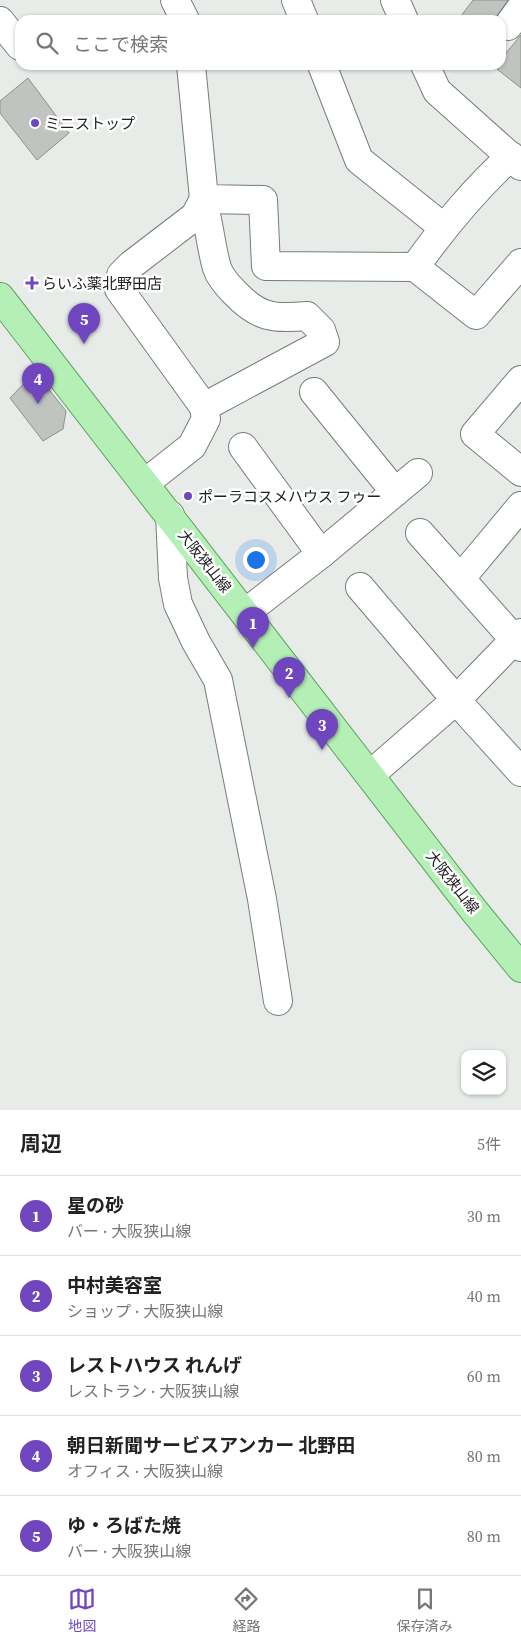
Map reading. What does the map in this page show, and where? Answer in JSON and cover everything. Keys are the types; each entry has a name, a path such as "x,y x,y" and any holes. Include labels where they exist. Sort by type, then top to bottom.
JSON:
{"main road":[{"name":"大阪狭山線","path":"0,296 472,908 521,968"}],"street":[{"path":"175,0 182,15"},
{"path":"296,0 302,15"},
{"path":"395,0 402,15"},
{"path":"0,21 15,40"},
{"path":"191,70 200,207 206,215 218,270 245,304 260,313 281,318 308,316 321,330 325,342 204,407"},
{"path":"324,70 360,160 443,227"},
{"path":"415,267 443,227 482,182 516,161 437,91 427,70"},
{"path":"145,483 192,446 206,419 204,407 119,289 121,275 130,265 200,207 263,200 266,266 415,267 476,316 521,263"},
{"path":"521,380 475,434 521,472"},
{"path":"314,392 395,492"},
{"path":"242,447 321,554"},
{"path":"245,613 321,554 418,473"},
{"path":"461,578 521,506"},
{"path":"170,515 173,578 178,604 196,642 218,680 262,899 278,1000"},
{"path":"370,775 456,700 519,640 420,533"},
{"path":"360,587 456,700 521,772"}],"building":[{"path":"473,0 508,0 498,15 462,15"},
{"path":"521,35 521,88 498,70 506,70 506,53"},
{"name":"ミニストップ","path":"28,78 69,133 37,160 0,113 0,101"},
{"path":"35,372 66,411 63,429 43,441 10,398"}],"place":[{"name":"ミニストップ","path":"35,123"},
{"name":"らいふ薬北野田店","path":"32,283"},
{"name":"ゆ・ろばた焼","path":"84,344"},
{"name":"朝日新聞サービスアンカー 北野田","path":"38,404"},
{"name":"ポーラコスメハウス フゥー","path":"188,496"},
{"name":"星の砂","path":"253,648"},
{"name":"中村美容室","path":"289,698"},
{"name":"レストハウス れんげ","path":"322,750"}]}
